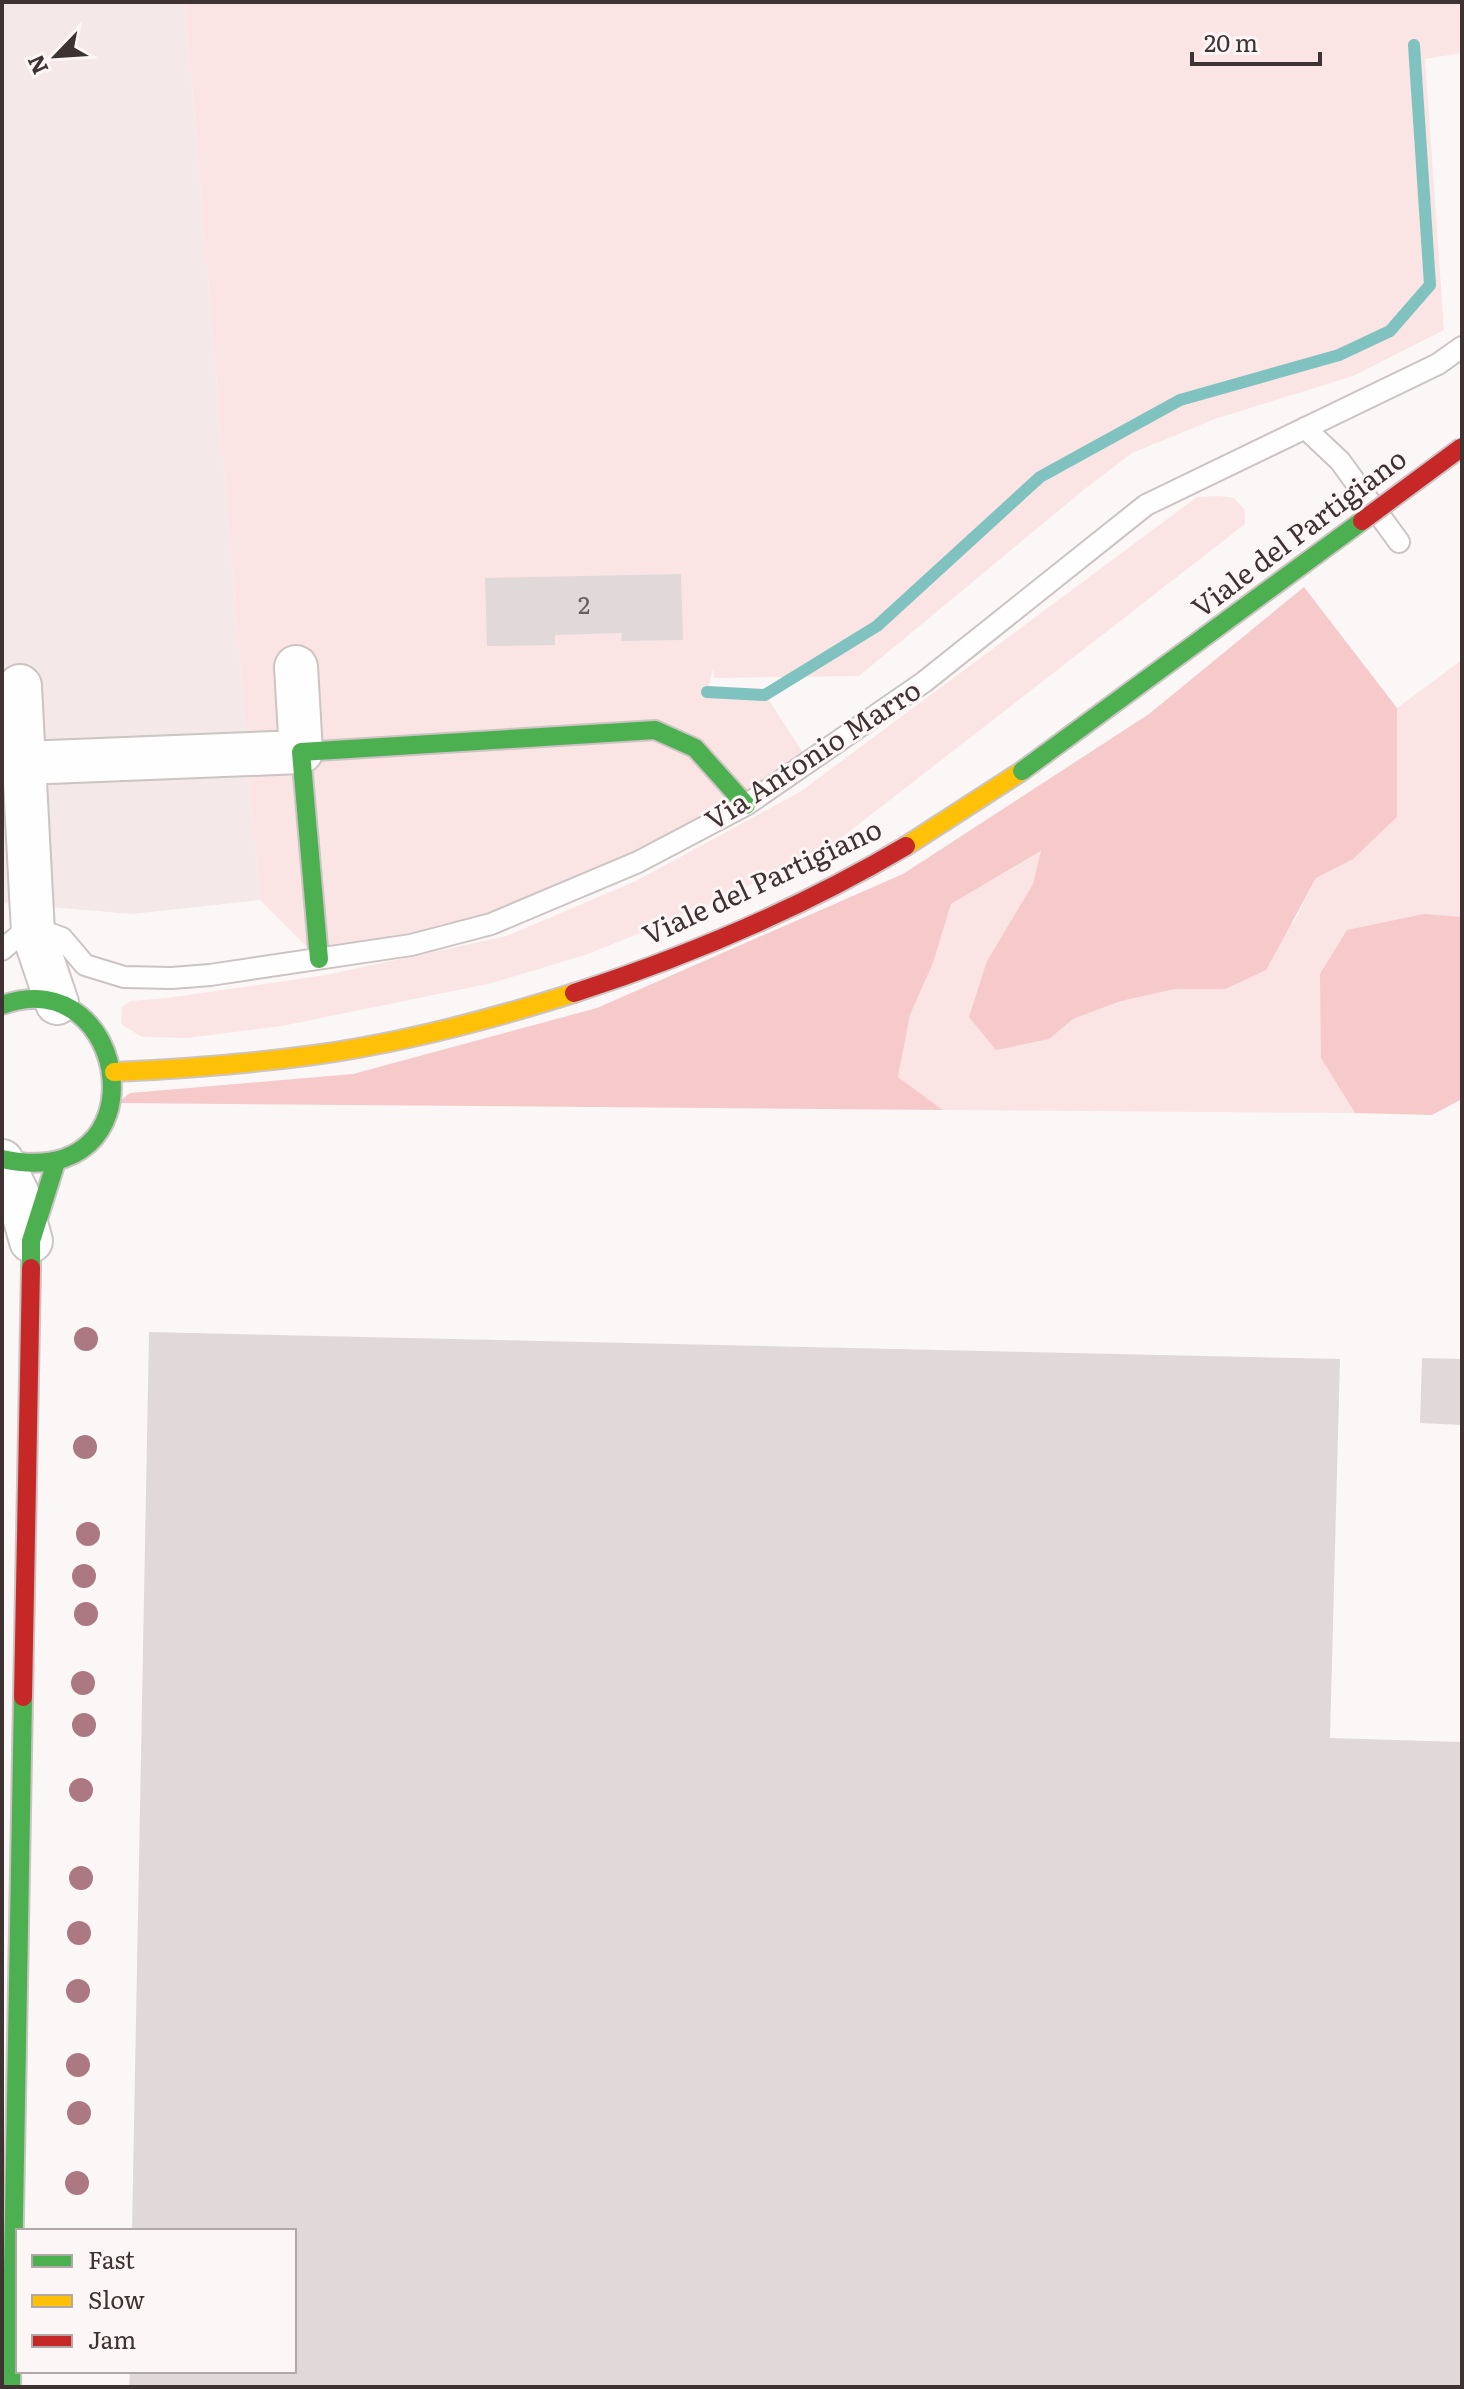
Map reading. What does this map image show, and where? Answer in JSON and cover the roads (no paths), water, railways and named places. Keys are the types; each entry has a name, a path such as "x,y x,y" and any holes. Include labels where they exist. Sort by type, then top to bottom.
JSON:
{"street":[{"name":"Viale del Partigiano","path":"114,1072 150,1072 304,1058 457,1028 602,985 753,924 891,854 1022,771 1462,447"},
{"path":"296,667 319,959"},
{"path":"2,1160 28,1165 56,1162 77,1152 95,1137 107,1117 114,1095 114,1072 108,1049 96,1029 78,1014 57,1003 34,998 6,1004 17,941 24,763 20,686"},
{"path":"24,763 301,752 655,730 695,748 746,805"},
{"path":"17,941 57,1003"},
{"path":"2,1160 18,1195 31,1241"},
{"path":"11,2387 31,1241 56,1162"}],"lane":[{"name":"Via Antonio Marro","path":"17,941 43,931 62,938 85,965 124,977 172,978 411,945 491,924 638,862 746,805 924,682 1146,505 1438,364 1462,347"},
{"path":"1305,428 1340,461 1399,542"}],"waterway":[{"path":"707,692 765,695 877,626 1040,477 1180,400 1339,355 1390,331 1430,285 1414,45"}]}
